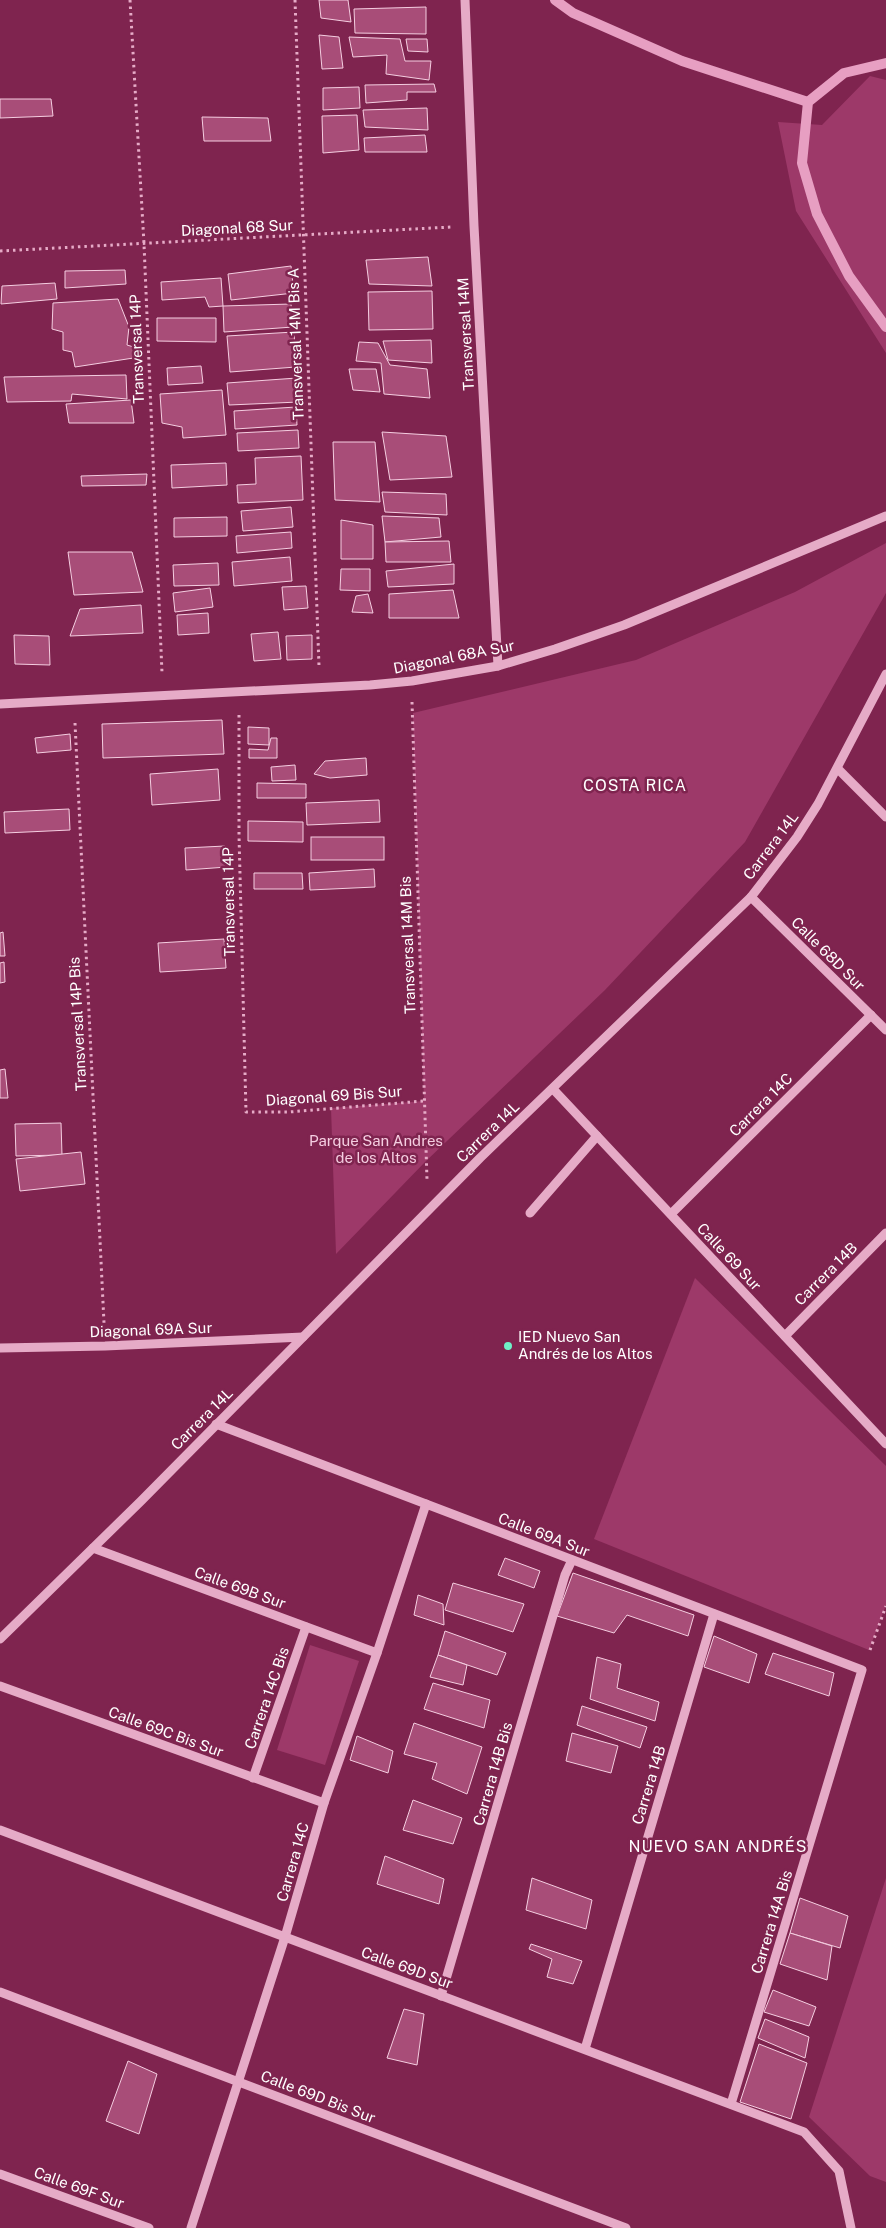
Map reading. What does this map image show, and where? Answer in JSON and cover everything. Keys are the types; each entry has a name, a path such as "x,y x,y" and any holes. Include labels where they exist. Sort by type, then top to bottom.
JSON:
{"street":[{"name":"Transversal 14M","path":"465,0 474,226 498,666"},
{"name":"Diagonal 68A Sur","path":"0,704 163,697 412,681 498,666 624,626 886,516"},
{"name":"Carrera 14L","path":"0,1639 93,1548 430,1208 751,896 797,837 838,769 886,674"},
{"path":"838,769 886,817"},
{"name":"Calle 68D Sur","path":"751,896 886,1030"},
{"name":"Carrera 14C","path":"671,1214 871,1015"},
{"name":"Calle 69 Sur","path":"553,1089 886,1444"},
{"path":"530,1213 597,1136"},
{"name":"Carrera 14B","path":"785,1336 886,1233"},
{"name":"Diagonal 69A Sur","path":"0,1348 105,1346 303,1337"},
{"name":"Calle 69A Sur","path":"216,1424 862,1670"},
{"name":"Carrera 14C","path":"191,2228 285,1938 324,1803 377,1653 426,1504"},
{"name":"Calle 69B Sur","path":"93,1548 377,1653"},
{"name":"Carrera 14B Bis","path":"442,1996 565,1575 572,1560"},
{"name":"Carrera 14B","path":"585,2050 714,1614"},
{"name":"Carrera 14C Bis","path":"253,1778 306,1627"},
{"name":"Carrera 14A Bis","path":"731,2104 862,1670"},
{"name":"Calle 69C Bis Sur","path":"0,1686 324,1803"},
{"name":"Calle 69D Sur","path":"0,1830 804,2132 839,2170 851,2228"},
{"name":"Calle 69D Bis Sur","path":"0,1992 626,2228"},
{"name":"Calle 69F Sur","path":"0,2174 150,2228"}],"path":[{"name":"Transversal 14P","path":"130,0 144,244 163,697"},
{"name":"Transversal 14M Bis A","path":"295,0 302,236 320,688"},
{"name":"Diagonal 68 Sur","path":"0,251 474,226"},
{"name":"Transversal 14M Bis","path":"412,681 425,1162 430,1208"},
{"name":"Transversal 14P","path":"239,692 239,835 246,1112"},
{"name":"Transversal 14P Bis","path":"74,701 105,1346"},
{"name":"Diagonal 69 Bis Sur","path":"246,1112 289,1112 424,1101"},
{"path":"862,1670 886,1606"}],"green space":[{"path":"870,76 886,80 886,353 796,211 778,122 822,125"},
{"name":"Parque San Andres de los Altos","path":"886,543 886,593 745,842 605,990 425,1162 336,1254 331,1108 424,1101 413,713 636,660 795,592"},
{"path":"695,1278 886,1466 886,1605 869,1650 594,1539"},
{"path":"310,1645 359,1661 325,1765 277,1750"},
{"path":"886,1878 886,2182 870,2176 809,2117"}],"building":[{"path":"319,0 348,0 351,22 321,18"},
{"path":"426,7 426,34 355,33 354,9"},
{"path":"319,35 339,37 343,68 322,69"},
{"path":"349,37 400,39 405,61 431,61 429,80 386,74 387,55 353,57"},
{"path":"406,39 427,39 428,52 408,51"},
{"path":"434,84 436,92 407,92 407,100 366,103 365,85"},
{"path":"359,87 360,108 323,110 323,88"},
{"path":"0,99 51,99 53,116 0,118"},
{"path":"427,108 428,130 365,127 363,110"},
{"path":"357,115 359,150 323,153 322,116"},
{"path":"202,117 268,118 271,141 204,141"},
{"path":"425,135 427,152 365,152 364,138"},
{"path":"428,257 432,286 369,284 366,260"},
{"path":"291,266 294,293 231,300 228,274"},
{"path":"125,270 126,284 65,288 65,271"},
{"path":"221,278 223,306 209,307 205,297 162,300 161,282"},
{"path":"55,283 57,299 1,304 2,286"},
{"path":"432,291 433,329 369,330 368,292"},
{"path":"118,299 129,327 127,345 137,348 140,357 75,367 72,352 63,350 63,332 52,329 53,303"},
{"path":"291,304 293,327 224,332 223,306"},
{"path":"157,318 216,318 216,342 157,341"},
{"path":"294,332 296,367 230,372 227,336"},
{"path":"431,340 432,363 388,360 383,341"},
{"path":"359,342 378,343 390,365 427,369 430,398 384,394 381,363 356,361"},
{"path":"201,366 203,383 168,385 167,368"},
{"path":"349,369 376,369 380,392 353,390"},
{"path":"126,375 127,399 72,394 71,401 7,402 4,377"},
{"path":"297,378 299,402 229,405 227,383"},
{"path":"222,390 226,435 183,438 182,427 162,423 160,394"},
{"path":"131,400 134,423 69,423 66,404"},
{"path":"296,407 297,425 235,429 234,411"},
{"path":"298,430 299,448 238,451 237,433"},
{"path":"382,432 446,436 452,477 390,480"},
{"path":"333,442 375,442 380,502 335,500"},
{"path":"301,456 303,500 238,503 237,485 256,484 255,458"},
{"path":"226,463 227,485 172,488 171,465"},
{"path":"147,474 146,485 82,486 81,476"},
{"path":"382,492 446,494 447,515 385,512"},
{"path":"291,507 293,527 243,531 241,511"},
{"path":"382,516 439,518 441,537 385,542"},
{"path":"227,517 227,536 174,537 174,518"},
{"path":"341,520 373,525 373,559 341,559"},
{"path":"291,532 292,548 237,553 236,536"},
{"path":"449,541 451,562 386,562 385,542"},
{"path":"68,552 132,552 143,592 74,595"},
{"path":"290,557 292,581 234,586 232,562"},
{"path":"218,563 219,585 174,586 173,565"},
{"path":"454,564 454,584 388,587 386,571"},
{"path":"341,569 370,569 370,591 340,590"},
{"path":"306,586 308,608 284,610 282,587"},
{"path":"210,588 213,607 175,612 173,593"},
{"path":"453,590 459,618 389,618 389,594"},
{"path":"368,594 373,613 352,612 356,596"},
{"path":"141,605 143,633 70,636 80,609"},
{"path":"208,613 209,633 178,635 177,615"},
{"path":"278,632 281,659 254,661 251,634"},
{"path":"14,635 49,636 50,665 15,664"},
{"path":"312,635 312,659 287,660 286,636"},
{"path":"222,720 224,754 103,758 102,724"},
{"path":"248,727 269,728 269,745 248,744"},
{"path":"70,734 71,750 37,753 35,738"},
{"path":"271,738 277,738 277,758 249,758 249,749 268,750"},
{"path":"366,758 367,775 330,778 314,774 325,761"},
{"path":"295,765 296,780 272,781 271,767"},
{"path":"218,769 220,800 152,805 150,774"},
{"path":"257,783 306,784 306,798 257,798"},
{"path":"379,800 380,822 307,825 306,803"},
{"path":"69,809 70,830 5,833 4,812"},
{"path":"248,821 303,822 303,842 248,841"},
{"path":"311,837 384,837 384,860 311,860"},
{"path":"225,846 227,867 186,870 185,848"},
{"path":"374,869 375,887 310,890 309,873"},
{"path":"254,873 302,873 303,889 254,889"},
{"path":"3,932 5,956 0,956 0,933"},
{"path":"224,939 226,968 160,972 158,943"},
{"path":"4,962 5,982 0,983 0,963"},
{"path":"5,1069 8,1098 0,1098 0,1070"},
{"path":"61,1123 62,1155 16,1156 15,1124"},
{"path":"81,1152 85,1184 20,1191 16,1159"},
{"path":"505,1558 540,1571 534,1588 498,1575"},
{"path":"573,1573 694,1615 688,1636 627,1615 614,1633 557,1616"},
{"path":"453,1583 524,1604 513,1632 445,1610"},
{"path":"418,1595 443,1604 444,1625 414,1615"},
{"path":"445,1631 506,1653 497,1675 438,1655"},
{"path":"714,1636 757,1654 749,1683 704,1667"},
{"path":"773,1653 834,1673 829,1696 765,1674"},
{"path":"438,1655 467,1665 463,1685 430,1677"},
{"path":"597,1657 621,1664 617,1688 659,1702 655,1721 590,1699"},
{"path":"433,1683 490,1700 484,1728 424,1709"},
{"path":"582,1706 647,1727 640,1748 577,1725"},
{"path":"414,1723 482,1747 467,1794 432,1779 437,1763 404,1754"},
{"path":"572,1733 618,1746 611,1773 566,1761"},
{"path":"357,1736 393,1751 388,1773 350,1760"},
{"path":"413,1800 462,1818 453,1844 403,1830"},
{"path":"385,1856 444,1879 439,1904 377,1884"},
{"path":"532,1878 592,1900 586,1929 526,1910"},
{"path":"800,1898 848,1916 840,1948 790,1933"},
{"path":"790,1933 832,1946 827,1980 780,1964"},
{"path":"531,1944 582,1961 573,1984 547,1977 552,1959 529,1949"},
{"path":"773,1990 816,2007 809,2026 764,2012"},
{"path":"404,2009 424,2014 417,2065 387,2058"},
{"path":"765,2019 809,2037 805,2058 758,2038"},
{"path":"759,2044 807,2063 791,2119 740,2102"},
{"path":"128,2061 157,2074 139,2134 106,2121"}],"waterway":[{"path":"555,0 573,13 682,61 808,102"},
{"path":"886,63 844,73 808,102 802,163 817,214 849,276 886,327"}],"place":[{"name":"IED Nuevo San Andrés de los Altos","path":"508,1346"}],"district":[{"name":"COSTA RICA","path":"635,785"},
{"name":"NUEVO SAN ANDRÉS","path":"718,1846"}]}
